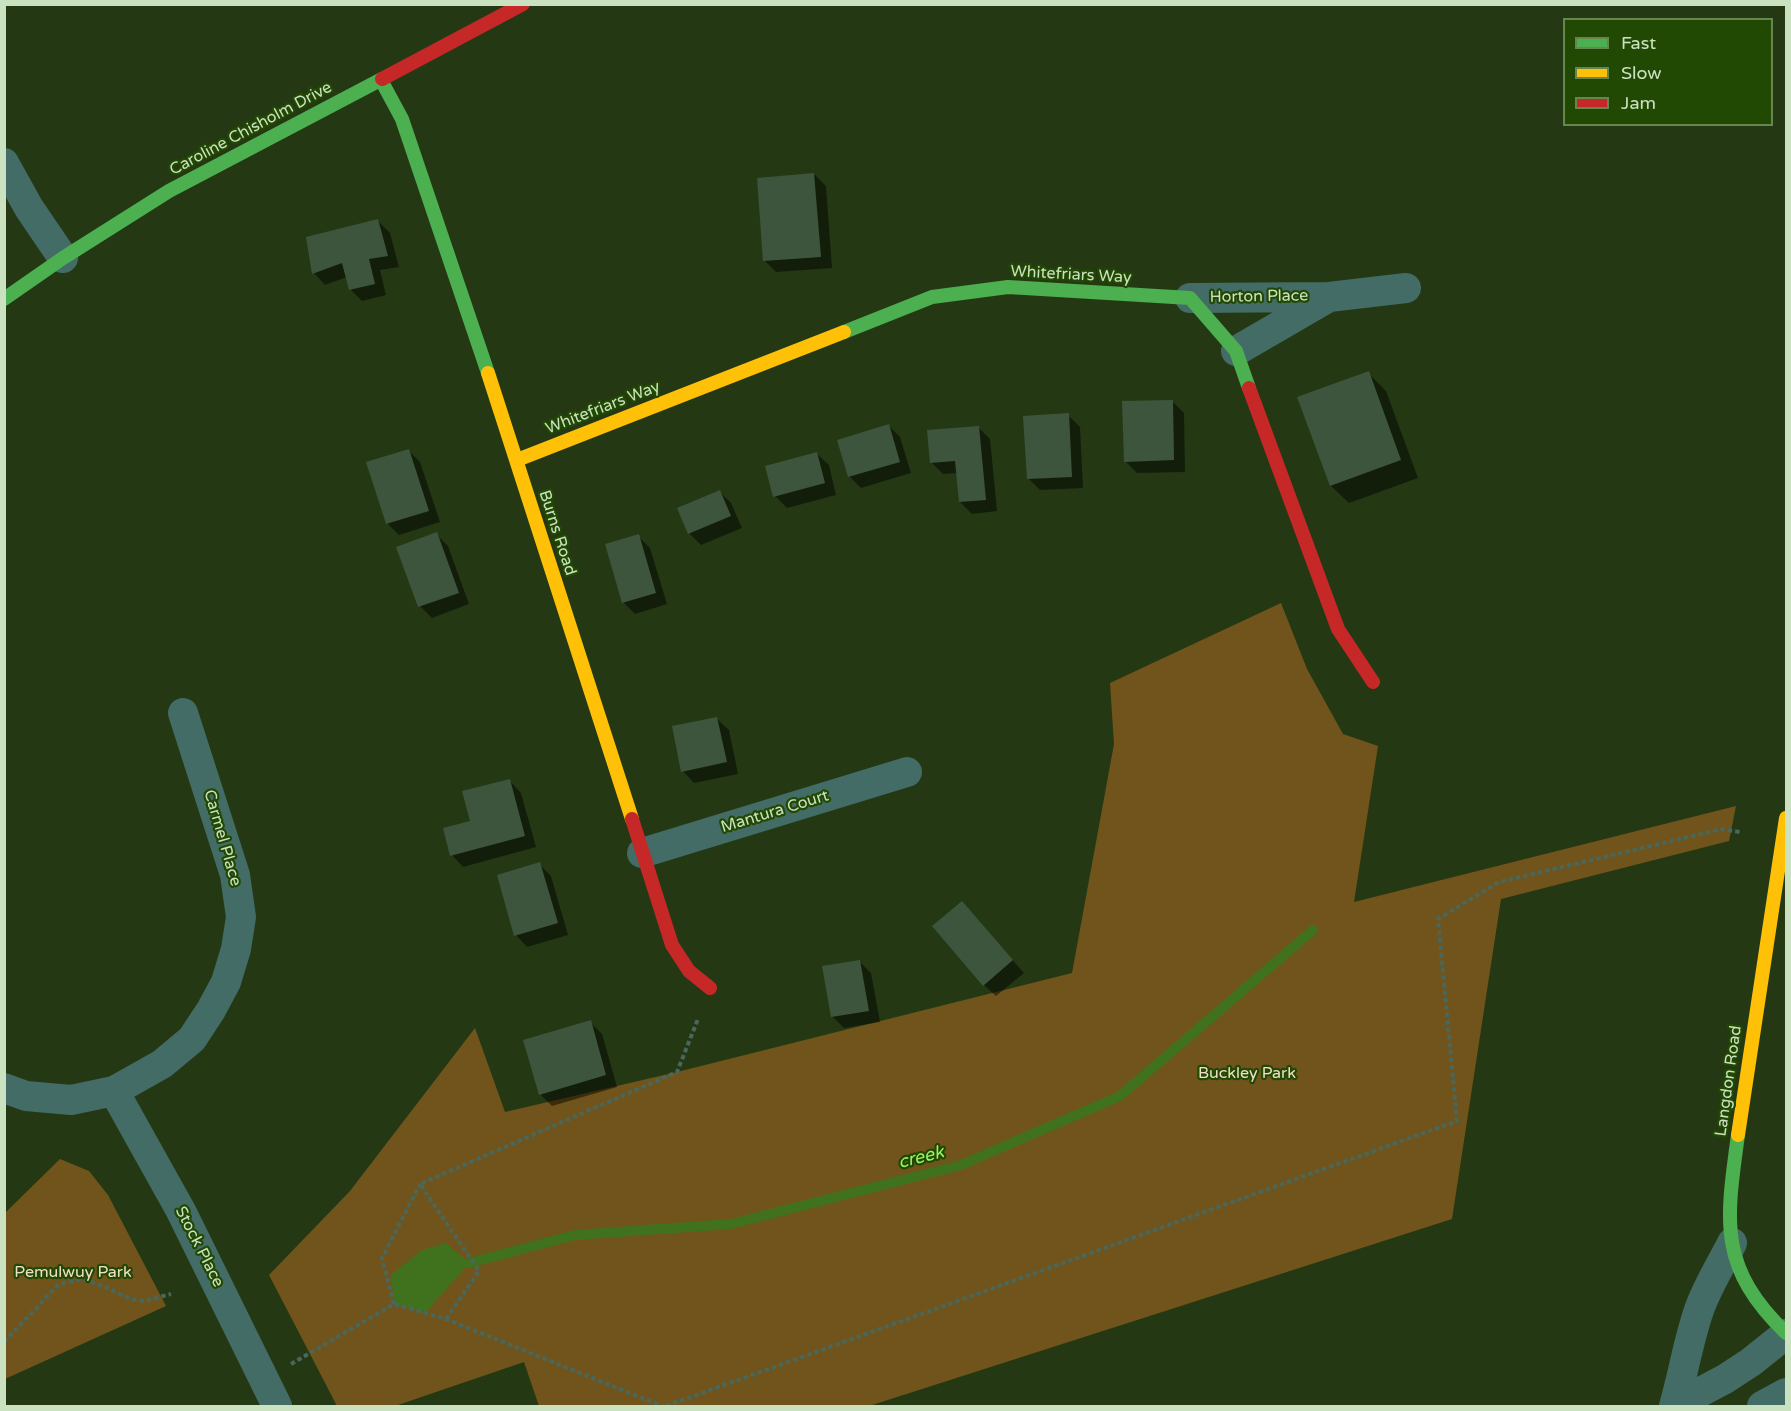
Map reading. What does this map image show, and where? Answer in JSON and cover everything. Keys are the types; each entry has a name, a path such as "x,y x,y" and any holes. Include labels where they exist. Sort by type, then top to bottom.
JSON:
{"street":[{"name":"Caroline Chisholm Drive","path":"4,299 63,258 169,191 523,4"},
{"name":"Burns Road","path":"381,80 402,119 516,460 672,945 689,970 710,988"},
{"path":"4,163 29,208 63,258"},
{"name":"Whitefriars Way","path":"516,460 932,297 1008,287 1190,298"},
{"name":"Horton Place","path":"1190,298 1329,297 1406,288"},
{"name":"Horton Place","path":"1236,351 1329,297"},
{"path":"1190,298 1236,351 1338,629 1373,682"},
{"name":"Carmel Place","path":"4,1088 26,1096 71,1100 114,1091 162,1064 192,1038 211,1010 225,982 236,949 241,917 235,875 183,712"},
{"name":"Mantura Court","path":"642,853 907,772"},
{"name":"Langdon Road","path":"1786,818 1730,1193 1732,1243 1738,1268 1766,1313 1786,1334"},
{"name":"Stock Place","path":"114,1091 181,1211 277,1407"},
{"path":"1674,1407 1700,1308 1732,1243"},
{"path":"1674,1407 1725,1379 1786,1334"},
{"path":"1762,1407 1786,1393"}],"path":[{"path":"264,1379 394,1304 446,1319 664,1407 1457,1121 1438,919 1499,882 1722,829 1740,832"},
{"path":"394,1304 382,1258 420,1184 677,1072 710,988"},
{"path":"420,1184 479,1271 446,1319"},
{"path":"4,1342 60,1284 82,1279 131,1299 144,1301 171,1294"}],"green space":[{"name":"Buckley Park","path":"1281,603 1307,669 1343,734 1378,746 1354,902 1736,806 1729,841 1501,899 1452,1219 869,1406 539,1406 524,1362 395,1406 337,1406 269,1275 350,1191 475,1028 505,1112 677,1072 1072,973 1114,744 1110,683"},
{"name":"Pemulwuy Park","path":"60,1159 89,1171 108,1195 166,1306 5,1379 5,1213"}],"shaded area":[{"path":"446,1243 469,1263 426,1312 394,1304 391,1275 422,1250"}],"building":[{"path":"814,173 821,257 763,261 757,178"},
{"path":"378,219 388,256 369,259 375,284 349,290 342,263 312,274 306,237"},
{"path":"1369,371 1401,460 1330,486 1297,397"},
{"path":"1173,400 1174,460 1124,462 1122,401"},
{"path":"1069,413 1072,477 1027,479 1023,416"},
{"path":"889,424 900,462 848,477 837,440"},
{"path":"979,426 986,500 959,502 955,461 930,463 927,430"},
{"path":"409,449 429,511 386,524 366,462"},
{"path":"817,452 825,483 773,497 765,466"},
{"path":"720,490 731,516 688,534 677,508"},
{"path":"437,532 459,593 418,607 396,547"},
{"path":"639,534 656,593 622,603 605,544"},
{"path":"717,717 727,762 681,772 672,726"},
{"path":"510,779 525,836 450,856 443,828 470,821 462,791"},
{"path":"540,862 558,923 514,936 497,875"},
{"path":"962,901 1013,960 983,986 932,926"},
{"path":"860,960 869,1011 831,1017 822,966"},
{"path":"591,1020 606,1075 539,1095 523,1040"}],"waterway":[{"name":"creek","path":"469,1263 575,1235 731,1224 961,1165 1120,1096 1313,930"}],"traffic: fast":[{"path":"4,299 63,258 169,191 382,79"},
{"path":"381,80 402,119 488,373"},
{"path":"844,332 932,297 1008,287 1190,298 1236,351 1249,388"},
{"path":"1738,1135 1731,1193 1732,1242 1738,1264 1748,1286 1764,1309 1786,1333"}],"traffic: slow":[{"path":"517,460 844,332"},
{"path":"488,373 632,819"},
{"path":"1738,1135 1786,818"}],"traffic: jam":[{"path":"382,79 523,4"},
{"path":"1249,388 1338,629 1373,682"},
{"path":"632,819 672,945 689,971 710,988"}]}
